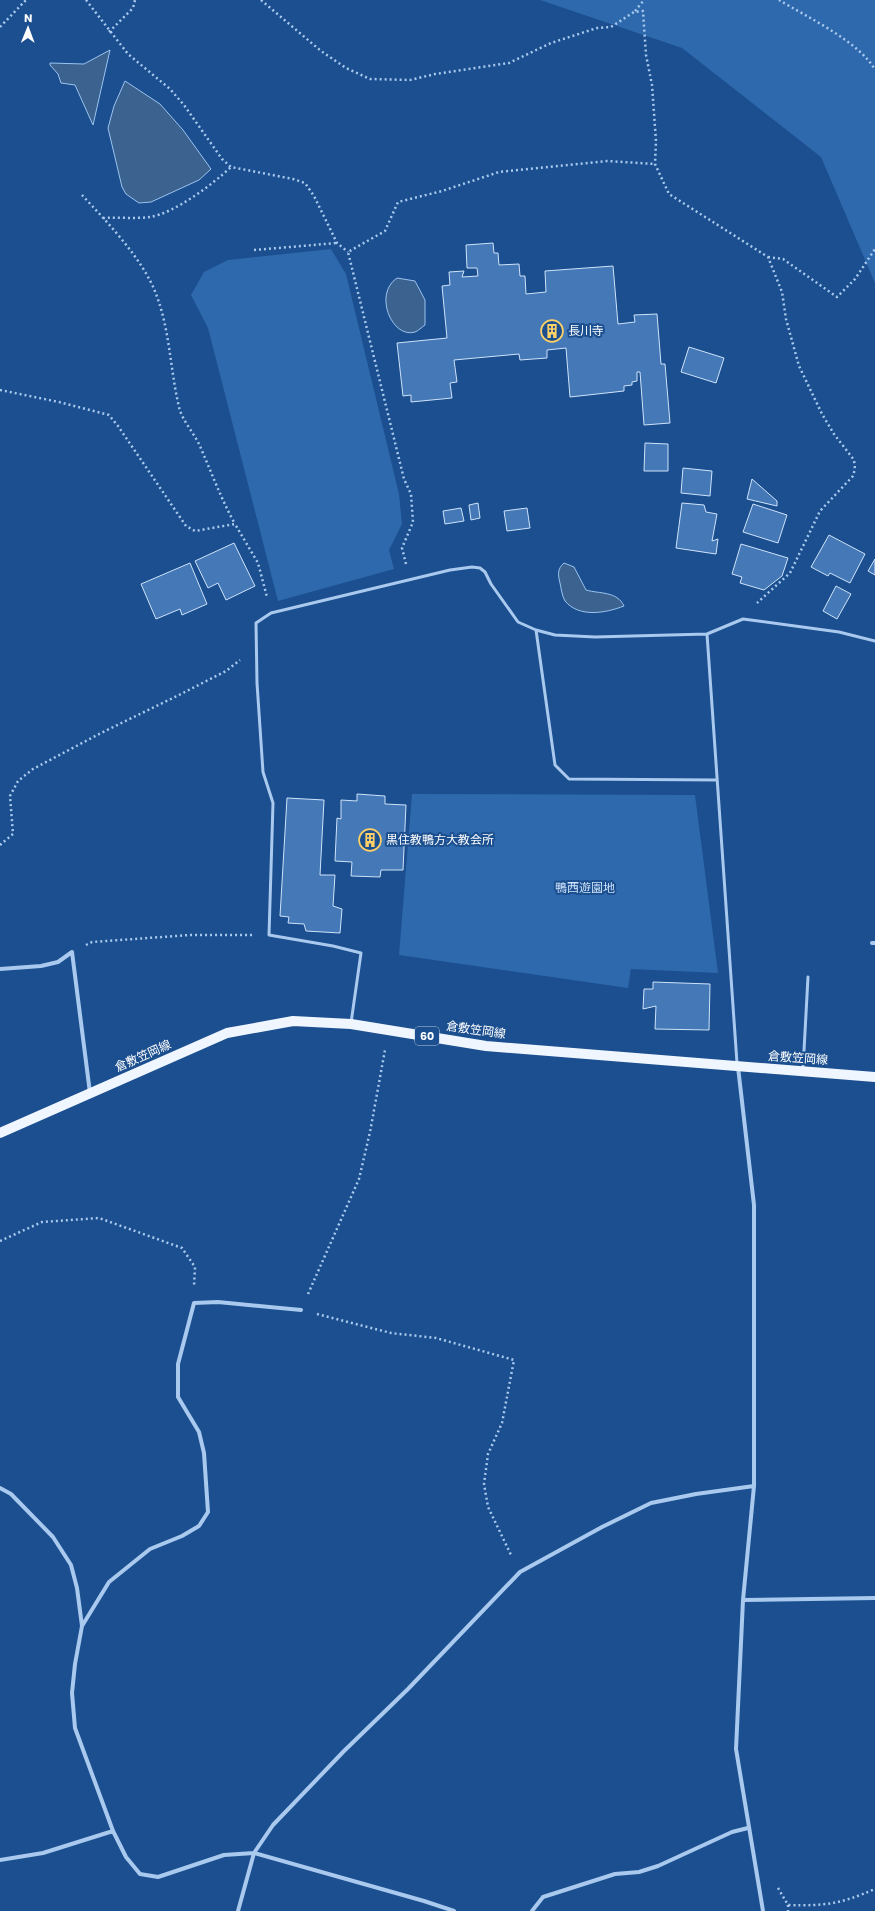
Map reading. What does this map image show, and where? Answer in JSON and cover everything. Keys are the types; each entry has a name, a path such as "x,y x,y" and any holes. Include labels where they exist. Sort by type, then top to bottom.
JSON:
{"main road":[{"name":"倉敷笠岡線","path":"0,1133 227,1034 293,1021 351,1024 486,1046 875,1077"}],"street":[{"path":"0,969 41,966 58,962 72,952 90,1094"},
{"path":"738,1066 754,1205 754,1486 743,1600 736,1749 763,1911"},
{"path":"82,1626 109,1582 150,1549 182,1536 198,1526 208,1512 204,1454 199,1432 178,1397 178,1364 194,1304 218,1302 301,1310"},
{"path":"238,1911 254,1853 273,1825 300,1796 408,1689 520,1572 602,1527 651,1503 696,1494 754,1486"},
{"path":"0,1488 11,1494 53,1537 72,1565 77,1588 82,1626 75,1664 72,1693 75,1728 113,1831 126,1857 140,1874 158,1877 224,1855 254,1853 424,1901 454,1911"},
{"path":"743,1600 875,1598"},
{"path":"532,1911 544,1897 615,1874 640,1872 658,1866 732,1832 748,1828"},
{"path":"0,1860 43,1853 113,1831"}],"lane":[{"path":"351,1024 360,953 333,946 269,935 273,803 263,772 257,683 256,623 271,613 450,570 472,567 480,568 485,572 491,584 518,622 536,630 555,635 595,637 707,634 744,619 839,632 875,641"},
{"path":"536,630 555,765 569,779 717,780"},
{"path":"707,634 738,1066"},
{"path":"803,1071 808,977"}],"path":[{"path":"0,27 26,0"},
{"path":"86,0 109,32 128,54 170,89 184,105 210,144 231,167 293,178 305,183 314,196 337,243 348,252 404,479 411,494 413,522 402,548 411,580"},
{"path":"109,32 133,8 135,0"},
{"path":"261,0 321,51 346,68 370,79 410,80 436,74 509,63 551,43 597,28 611,27 634,12 644,0"},
{"path":"779,0 850,43 870,61 875,70"},
{"path":"634,12 643,11 646,55 652,85 656,142 655,164 669,194 768,258 782,259 837,297 855,280 875,249"},
{"path":"348,252 385,231 398,202 442,191 498,172 606,161 655,164"},
{"path":"103,218 151,217 194,196 214,183 231,167"},
{"path":"82,195 103,218 142,267 156,293 165,320 179,408 198,443 224,505 258,563 271,613"},
{"path":"254,250 337,243"},
{"path":"744,619 751,608 790,573 820,511 853,476 855,469 854,460 826,421 799,366 786,319 782,292 768,258"},
{"path":"0,390 59,402 109,415 186,526 195,531 235,524"},
{"path":"0,845 13,834 10,796 18,781 28,773 101,733 226,671 241,660 242,653"},
{"path":"72,952 92,942 190,936 269,935"},
{"path":"388,1030 371,1124 359,1179 301,1310 391,1333 436,1338 514,1360 502,1423 488,1454 484,1484 488,1507 504,1543 520,1572"},
{"path":"0,1240 42,1222 99,1218 182,1248 195,1267 194,1304"},
{"path":"776,1883 788,1905 788,1911"},
{"path":"788,1905 817,1906 838,1904 875,1889"}],"green space":[{"path":"540,0 875,0 875,283 821,157 682,48"},
{"path":"331,249 346,274 399,494 402,524 389,550 394,569 278,601 208,328 191,295 204,272 228,260"},
{"name":"鴨西遊園地","path":"412,794 695,795 718,973 631,969 628,988 399,955"}],"shaded area":[{"path":"110,50 93,125 75,85 61,83 58,74 50,63 84,64"},
{"path":"125,81 160,104 183,130 211,169 199,180 151,202 139,203 126,194 122,187 108,128 114,106"},
{"path":"397,278 415,281 425,300 425,325 415,332 407,332 399,329 388,314 386,294 390,285"},
{"path":"564,563 574,567 586,590 613,595 621,601 624,606 609,611 585,612 571,606 564,599 559,577 559,570"}],"building":[{"name":"長川寺","path":"493,243 494,253 498,253 499,265 519,264 520,276 525,276 526,294 546,292 545,271 613,266 618,324 635,322 634,315 657,314 661,364 665,364 670,423 644,425 640,372 637,372 637,381 632,382 632,385 624,386 624,391 570,397 566,348 547,350 547,358 520,360 519,354 454,360 457,382 450,383 452,398 411,402 411,395 403,396 397,343 447,338 442,286 450,285 449,272 464,271 462,277 478,276 477,268 467,268 466,245"},
{"path":"689,347 724,358 716,383 681,372"},
{"path":"645,443 668,444 668,471 644,471"},
{"path":"683,468 712,471 710,496 681,493"},
{"path":"752,479 777,501 777,506 747,499"},
{"path":"478,503 480,518 471,520 469,505"},
{"path":"682,503 704,505 706,512 717,514 712,541 718,539 716,554 676,548"},
{"path":"753,504 787,515 778,543 743,532"},
{"path":"461,508 464,521 445,524 443,511"},
{"path":"527,508 530,528 507,531 504,511"},
{"path":"829,535 865,554 850,583 830,573 828,576 811,567"},
{"path":"234,543 255,586 226,600 218,583 208,588 195,561"},
{"path":"741,544 788,558 782,576 764,590 740,583 742,577 732,574"},
{"path":"875,559 875,575 868,571"},
{"path":"190,563 207,604 182,615 180,609 156,619 141,584"},
{"path":"836,586 851,594 837,619 823,611"},
{"name":"黒住教鴨方大教会所","path":"357,794 385,796 385,804 406,805 403,870 381,870 380,877 351,876 352,862 335,861 337,818 341,819 341,800 357,801"},
{"path":"287,798 324,800 320,875 335,875 333,906 342,909 340,933 306,931 304,924 288,923 289,917 280,916"},
{"path":"653,982 710,984 709,1030 655,1029 656,1006 643,1009 644,989 653,989"}],"place":[{"name":"長川寺","path":"552,331"},
{"name":"黒住教鴨方大教会所","path":"370,840"}]}
